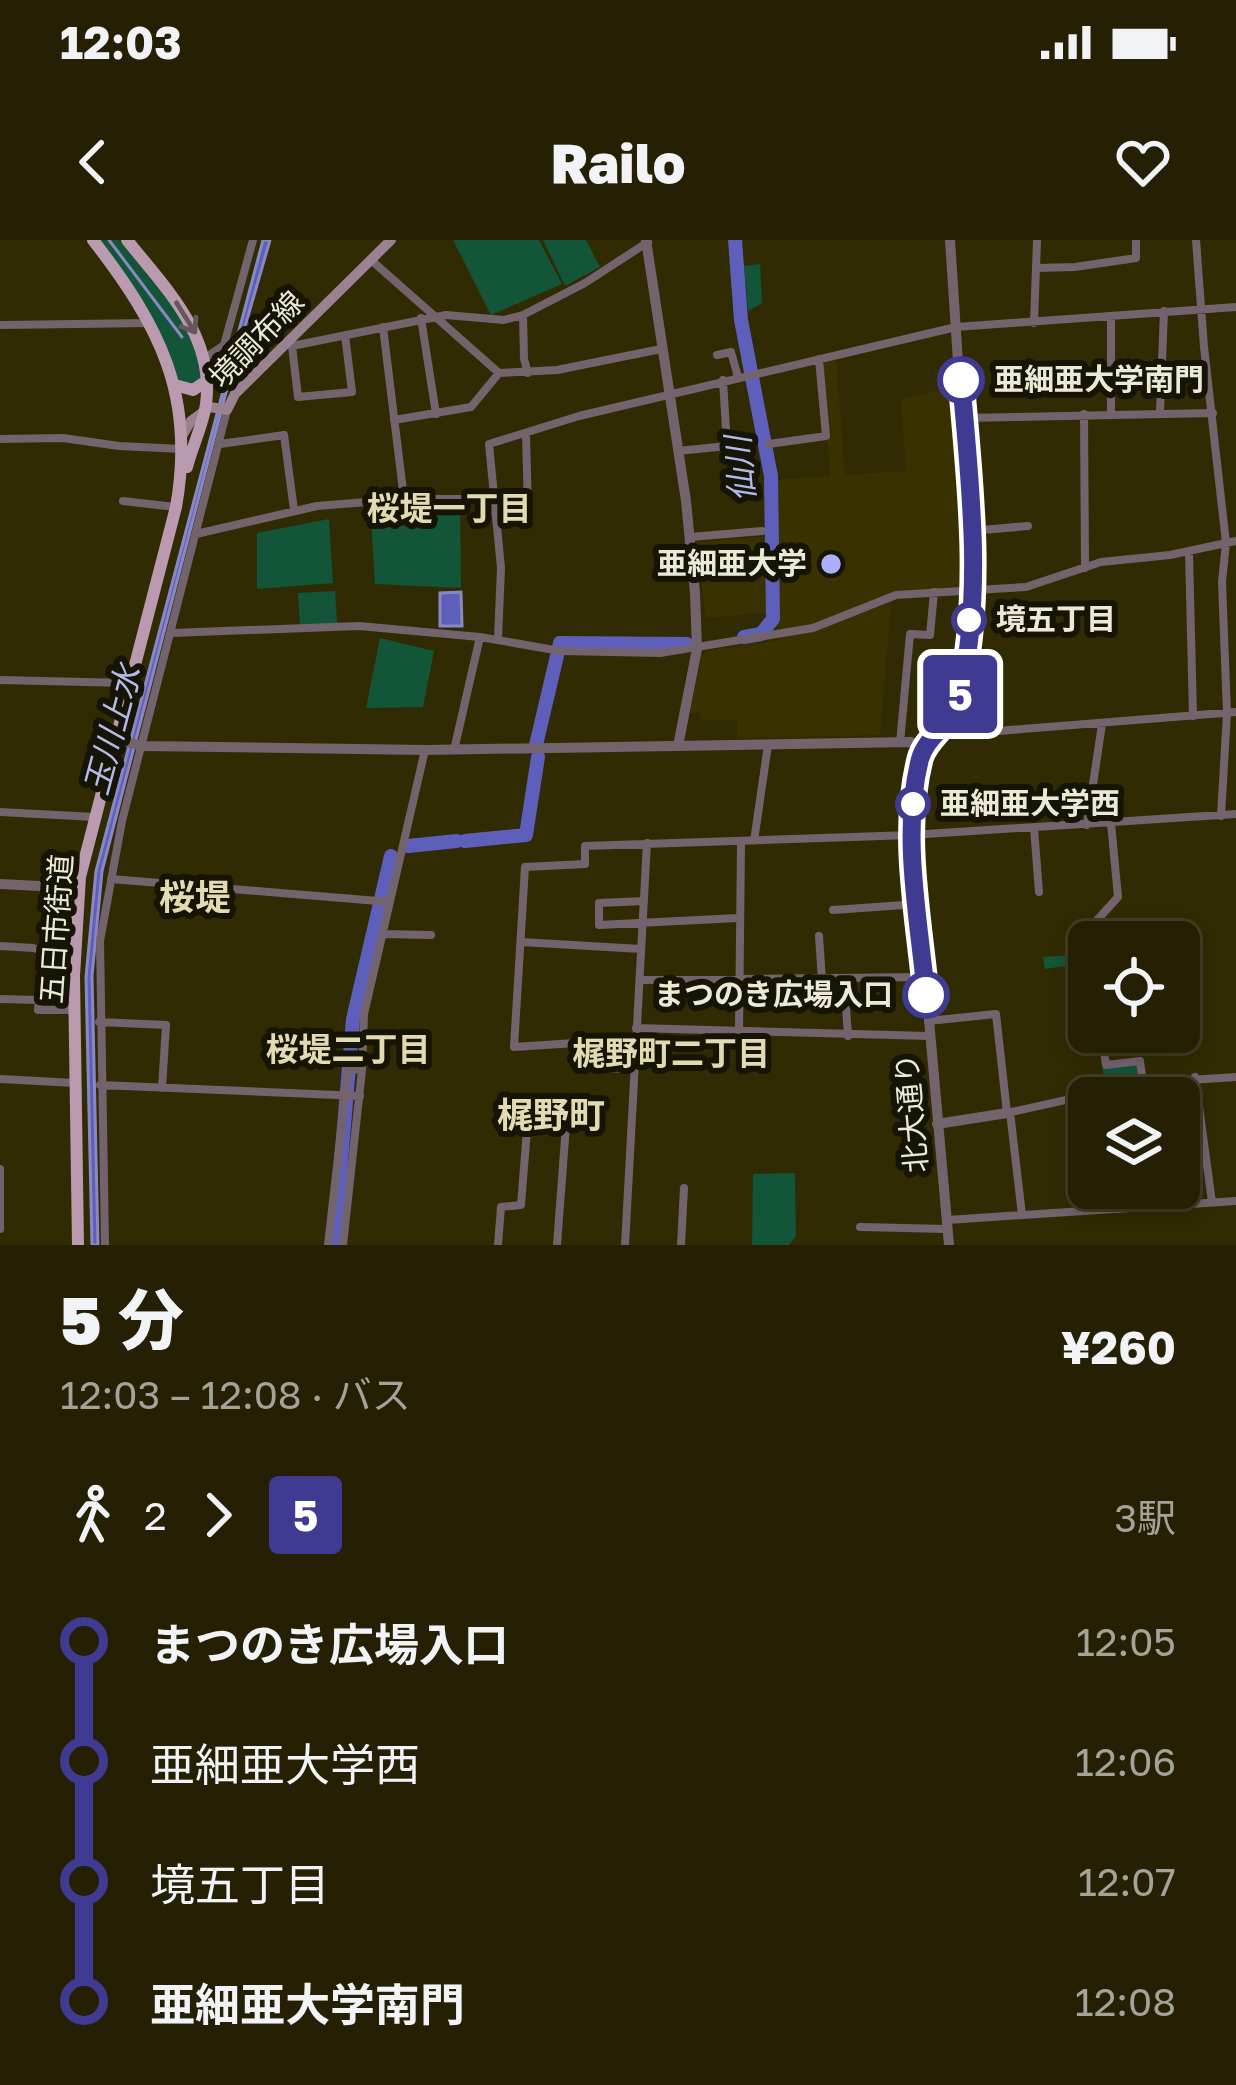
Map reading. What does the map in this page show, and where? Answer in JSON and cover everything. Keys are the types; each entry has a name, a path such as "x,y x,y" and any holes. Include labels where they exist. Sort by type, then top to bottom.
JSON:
{"main road":[{"name":"五日市街道","path":"78,1245 74,960 79,888 176,507 182,444 175,385 152,323 93,240"},
{"name":"五日市街道","path":"128,240 180,307 205,358 208,409 180,485"},
{"name":"境調布線","path":"178,405 190,413 226,410 235,394 386,242"},
{"path":"175,385 193,390 208,380"},
{"path":"182,444 190,421 208,409"}],"street":[{"path":"205,358 224,345 253,240"},
{"path":"118,740 140,746 424,750 899,743 925,748 959,699 973,591 950,240"},
{"path":"1034,323 1037,240"},
{"path":"1036,268 1076,268 1136,258 1136,240"},
{"path":"1196,240 1231,542 1222,582 1231,713 1221,816"},
{"path":"345,335 352,392 298,397 288,345 435,314 504,320 523,315 565,295 648,242 690,537 697,649 678,746"},
{"path":"370,260 500,373 528,373 661,349"},
{"path":"498,639 501,568 489,444 723,380 956,327 1236,307"},
{"path":"1160,412 1164,311"},
{"path":"523,315 528,373"},
{"path":"1111,316 1112,412"},
{"path":"421,319 436,414"},
{"path":"0,325 152,323"},
{"path":"383,326 404,499"},
{"path":"717,356 731,352 738,377"},
{"path":"770,444 826,436 820,359"},
{"path":"394,420 471,407 500,373"},
{"path":"678,452 728,446 723,380"},
{"path":"105,1245 100,941 140,746 226,410"},
{"path":"964,418 1213,413"},
{"path":"1084,414 1084,568"},
{"path":"495,513 528,510 526,434"},
{"path":"220,444 284,435 294,510"},
{"path":"0,439 63,438 119,446 182,444"},
{"path":"196,534 294,510 404,499 493,499"},
{"path":"123,501 176,507"},
{"path":"971,531 1028,526"},
{"path":"690,537 762,532"},
{"path":"171,632 359,626 556,649 660,653 813,628 896,595 1025,587 1101,562 1190,552 1231,542"},
{"path":"1190,552 1193,716"},
{"path":"899,743 910,634 930,635 934,592"},
{"path":"454,750 480,637"},
{"path":"0,680 128,682"},
{"path":"946,724 960,734 1231,713"},
{"path":"1087,825 1102,724"},
{"path":"754,841 768,745"},
{"name":"北大通り","path":"925,748 913,799 911,835 949,1245"},
{"path":"343,1245 364,1014 383,934 382,901 424,750"},
{"path":"0,812 94,817"},
{"path":"929,1036 636,1034 514,1048 525,867 585,865 584,846 911,835 1236,814"},
{"path":"1096,921 1118,897 1111,823"},
{"path":"1034,828 1039,892"},
{"path":"739,1033 741,842"},
{"path":"625,1245 647,844"},
{"path":"111,879 382,901"},
{"path":"0,884 79,888"},
{"path":"644,902 599,903 599,925 738,918"},
{"path":"832,910 918,904"},
{"path":"383,934 431,935"},
{"path":"819,936 823,980"},
{"path":"521,942 641,949"},
{"path":"0,946 33,947 74,960"},
{"path":"640,980 924,977"},
{"path":"844,979 848,1036"},
{"path":"0,999 38,1000 38,1010 74,1010"},
{"path":"928,1022 997,1014 1022,1215"},
{"path":"99,1022 166,1025 162,1088"},
{"path":"1104,1053 1106,1065 1140,1061 1142,1077"},
{"path":"601,1068 634,1070"},
{"path":"328,1245 348,1070 362,1070"},
{"path":"1200,1077 1236,1077"},
{"path":"0,1079 75,1083"},
{"path":"100,1085 360,1096"},
{"path":"938,1124 1068,1102"},
{"path":"498,1245 501,1207 521,1205 528,1118 567,1112 556,1245"},
{"path":"1200,1116 1211,1202"},
{"path":"0,1169 0,1229"},
{"path":"681,1245 684,1188"},
{"path":"1200,1203 1236,1201"},
{"path":"860,1227 1119,1209"}],"shaded area":[{"path":"263,240 270,240 102,871 92,976 98,1245 92,1245 86,977 96,871"},
{"name":"亜細亜大学","path":"836,359 845,475 906,471 901,399 955,386 963,587 892,592 880,735 737,738 737,720 701,720 700,713 690,713 702,656 707,651 778,640 776,612 706,618 697,542 775,536 775,480 830,476 821,362"},
{"path":"461,592 462,626 440,626 440,593"}],"green space":[{"path":"98,240 119,240 185,321 206,375 192,385 179,383 146,308"},
{"path":"453,240 539,240 562,284 491,315"},
{"path":"543,240 586,240 600,267 565,286"},
{"path":"760,264 762,303 748,311 744,266"},
{"path":"460,503 461,588 375,584 370,506"},
{"path":"329,519 333,583 257,589 257,533"},
{"path":"335,591 337,623 300,626 298,593"},
{"path":"380,638 434,651 423,707 366,708"},
{"path":"1068,955 1068,970 1065,966 1045,969 1043,957"},
{"path":"1137,1065 1138,1077 1104,1077 1102,1067"},
{"path":"795,1173 796,1236 789,1245 752,1245 753,1174"}],"waterway":[{"path":"109,240 182,337"},
{"name":"仙川","path":"735,240 741,320 771,476 773,619 761,634 744,637"},
{"name":"仙川","path":"536,745 560,643 687,644"},
{"name":"仙川","path":"465,841 526,835 538,757"},
{"name":"仙川","path":"408,846 457,841"},
{"name":"仙川","path":"334,1245 353,1019 391,856"}],"bus line":[{"name":"5","path":"926,995 911,817 922,752 946,724 959,699 972,600 961,380"}],"place":[{"name":"亜細亜大学南門","path":"961,380"},
{"name":"亜細亜大学","path":"831,564"},
{"name":"境五丁目","path":"969,620"},
{"name":"亜細亜大学西","path":"913,804"},
{"name":"まつのき広場入口","path":"926,995"}],"district":[{"name":"桜堤一丁目","path":"449,508"},
{"name":"桜堤","path":"195,897"},
{"name":"桜堤二丁目","path":"348,1049"},
{"name":"梶野町二丁目","path":"671,1053"},
{"name":"梶野町","path":"551,1115"}],"water label":[{"name":"玉川上水","path":"112,730"}]}
